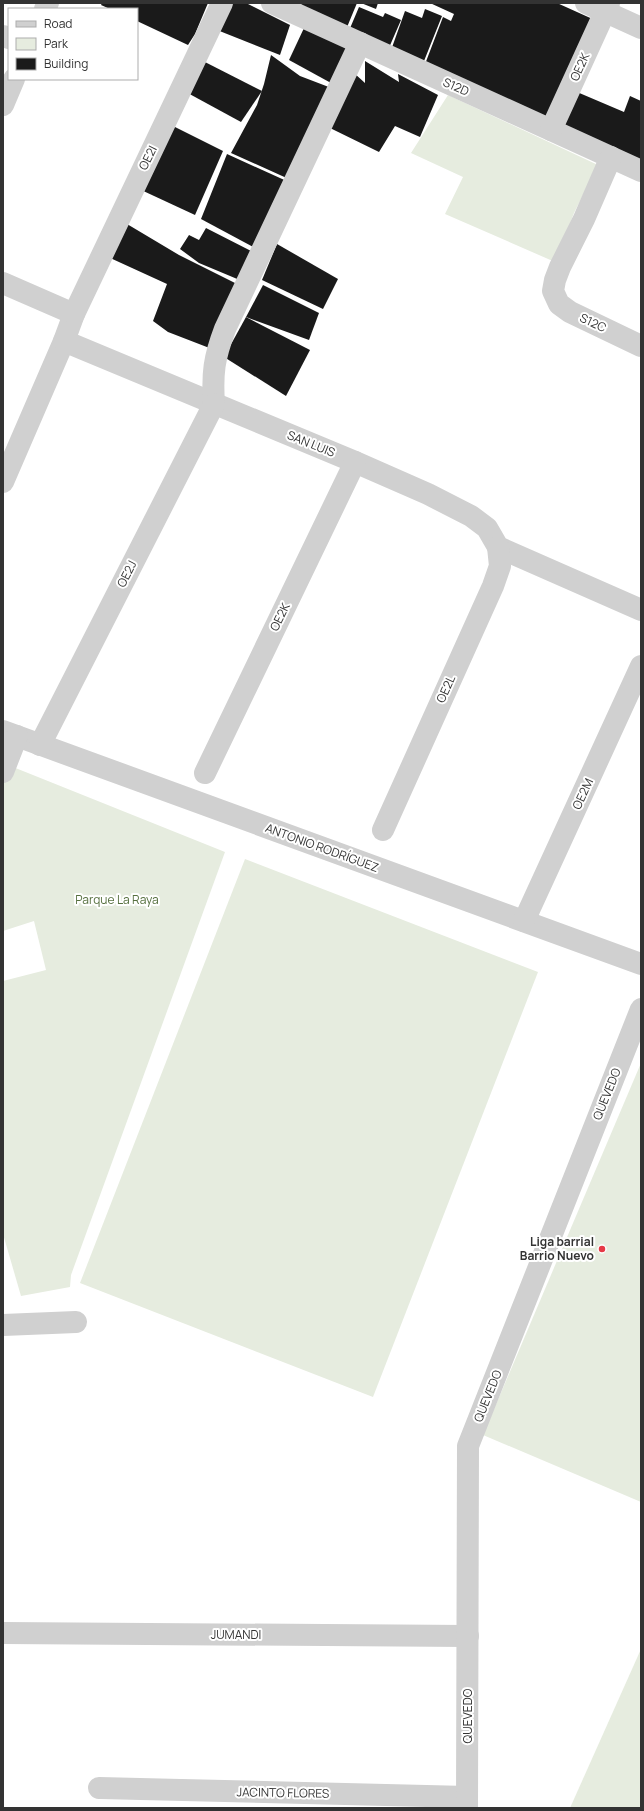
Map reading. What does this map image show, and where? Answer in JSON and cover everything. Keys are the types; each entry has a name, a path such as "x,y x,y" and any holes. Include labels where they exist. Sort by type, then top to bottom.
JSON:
{"street":[{"name":"OE2I","path":"74,314 222,3"},
{"name":"S12D","path":"272,3 641,171"},
{"path":"600,6 641,28"},
{"name":"OE2K","path":"551,130 600,6"},
{"path":"214,404 212,377 216,353 225,329 360,43"},
{"path":"3,105 14,80"},
{"name":"S12C","path":"611,157 584,219 560,267 553,291 559,304 570,312 641,346"},
{"path":"3,283 74,314 64,341 3,482"},
{"name":"SAN LUIS","path":"64,341 428,494 471,516 487,528 498,546"},
{"name":"OE2J","path":"40,745 214,404"},
{"name":"OE2K","path":"205,773 354,462"},
{"path":"498,546 641,610"},
{"name":"OE2L","path":"383,830 493,586 500,566 498,546"},
{"name":"OE2M","path":"524,921 641,666"},
{"path":"3,772 10,733"},
{"name":"ANTONIO RODRÍGUEZ","path":"10,733 641,964"},
{"name":"QUEVEDO","path":"467,1802 468,1446 641,1009"},
{"path":"3,1325 76,1322"},
{"name":"JUMANDI","path":"3,1633 468,1636"},
{"name":"JACINTO FLORES","path":"99,1788 467,1802"}],"green space":[{"path":"448,95 598,165 574,213 555,262 445,214 463,177 411,153"},
{"name":"Parque La Raya","path":"3,763 225,852 71,1275 70,1287 21,1296 3,1234 3,981 46,970 34,921 3,931"},
{"path":"245,859 538,972 373,1397 80,1283"},
{"name":"Liga barrial Barrio Nuevo","path":"641,1063 641,1502 483,1435"},
{"path":"641,1649 641,1808 570,1808"}],"building":[{"path":"102,3 208,3 195,34 188,45 138,21 138,8 108,8 101,5"},
{"path":"230,3 246,3 290,25 280,55 217,30"},
{"path":"302,3 357,3 345,32 298,11"},
{"path":"361,3 378,3 376,9"},
{"path":"430,3 557,3 597,21 551,130 422,72 443,17 451,21 454,14"},
{"path":"359,7 383,17 385,13 401,20 388,50 348,33"},
{"path":"425,9 442,16 422,66 390,53 405,11 422,18"},
{"path":"304,28 348,48 331,83 289,60"},
{"path":"271,55 300,76 334,89 291,180 231,153 257,105"},
{"path":"201,60 262,91 241,122 184,91"},
{"path":"365,61 399,82 398,74 438,95 420,137 395,126 379,152 330,128 354,73 365,83"},
{"path":"577,92 624,112 630,96 641,101 641,167 561,130"},
{"path":"171,125 223,151 195,215 139,189"},
{"path":"227,154 291,183 259,250 201,219"},
{"path":"127,224 179,255 241,286 212,349 168,332 153,321 167,284 108,257"},
{"path":"206,228 255,253 242,281 199,263 180,249 189,235 199,240"},
{"path":"277,244 338,279 323,309 262,280"},
{"path":"263,285 319,313 309,340 246,317"},
{"path":"246,317 310,350 286,396 224,357"}],"place":[{"name":"Liga barrial Barrio Nuevo","path":"602,1249"}]}
